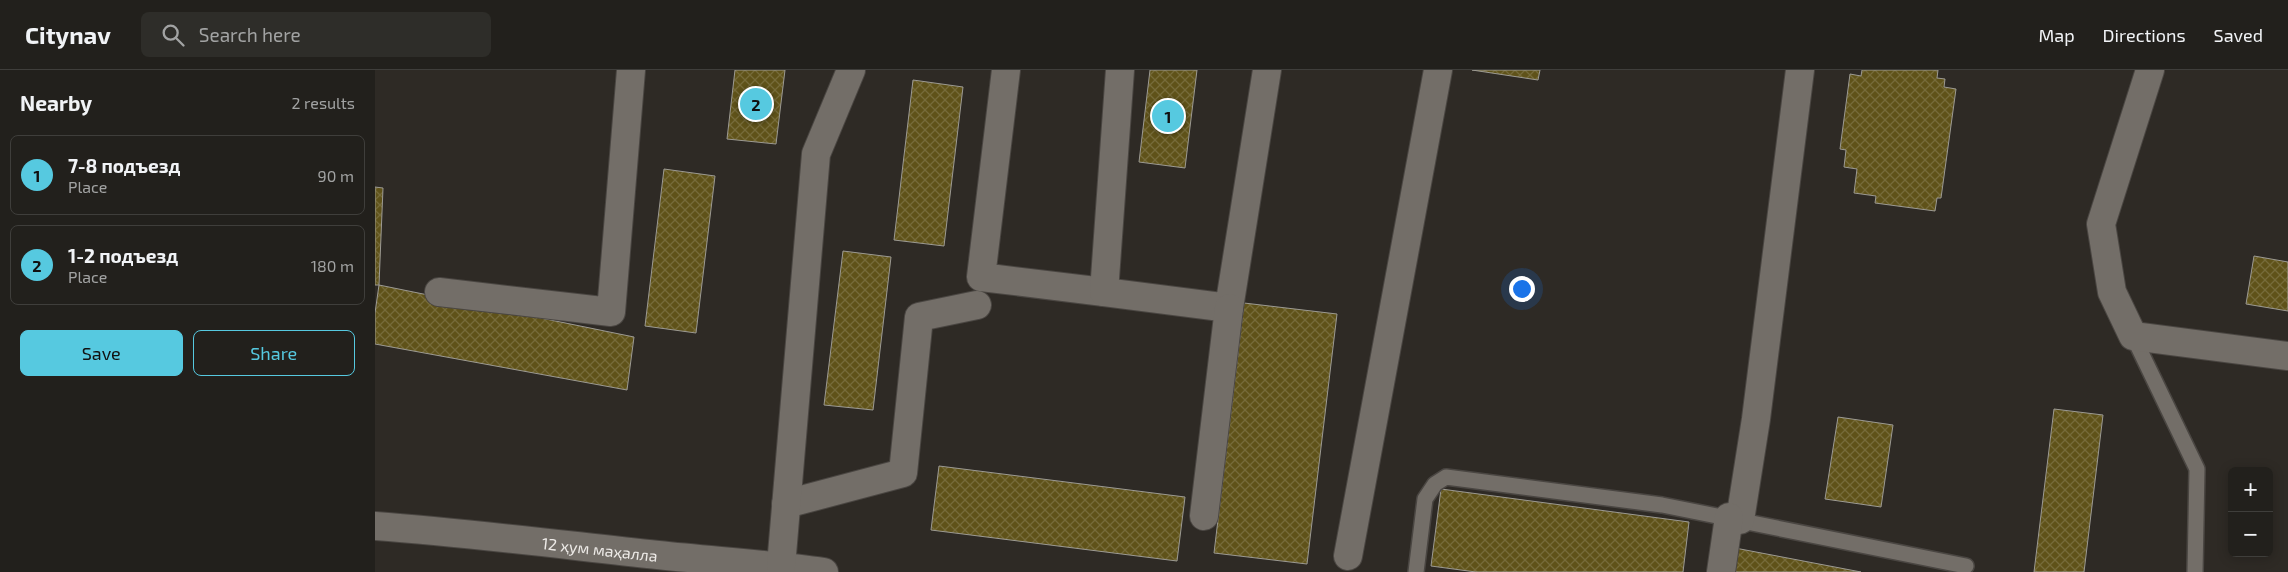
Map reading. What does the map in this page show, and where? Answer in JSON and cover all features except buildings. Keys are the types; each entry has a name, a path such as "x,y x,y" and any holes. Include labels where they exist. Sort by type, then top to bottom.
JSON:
{"street":[{"path":"439,292 611,312 631,70"},
{"path":"781,566 816,154 851,70"},
{"path":"1006,70 981,276 1229,308"},
{"path":"1104,292 1120,70"},
{"path":"1204,516 1229,308 1267,70"},
{"path":"1348,556 1438,70"},
{"path":"1721,572 1735,519 1756,419 1800,70"},
{"path":"2150,70 2101,224 2112,292 2133,336 2288,356"},
{"path":"786,504 903,473 919,317 977,305"},
{"name":"12 ҳум маҳалла","path":"375,526 439,531 660,564 781,566 824,572"}],"lane":[{"path":"2133,336 2197,469 2195,572"},
{"path":"1416,572 1425,499 1435,484 1446,477 1662,505 1966,566"}],"place":[{"name":"1-2 подъезд","path":"756,104"},
{"name":"7-8 подъезд","path":"1168,116"}]}
